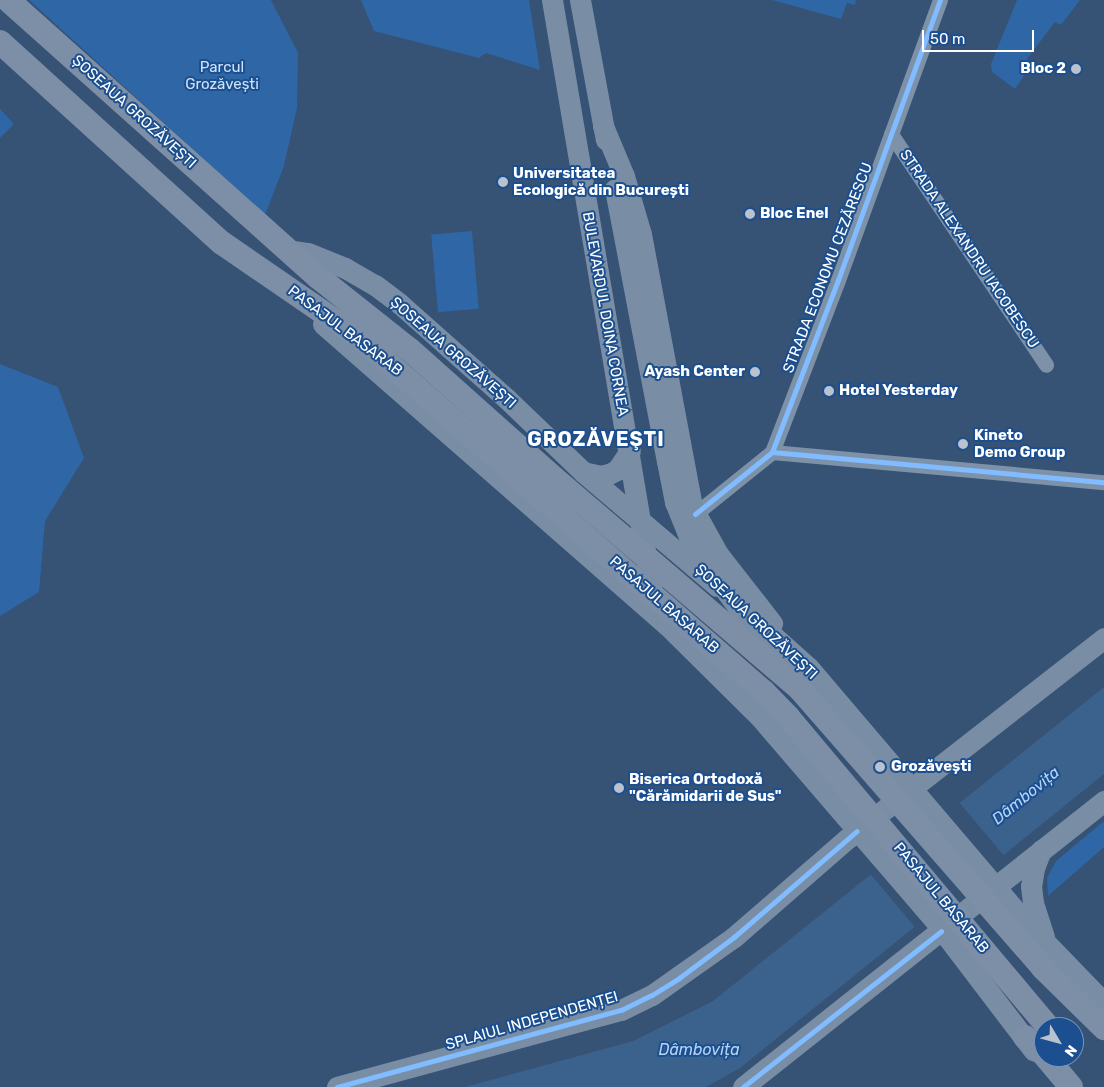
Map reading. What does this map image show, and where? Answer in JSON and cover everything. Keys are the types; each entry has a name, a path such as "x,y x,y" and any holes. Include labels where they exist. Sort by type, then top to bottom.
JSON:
{"main road":[{"name":"ȘOSEAUA GROZĂVEȘTI","path":"8,0 288,250 308,253 339,265 381,290 421,322 507,398 583,472 640,519 804,679 911,788 1048,946 1104,1003"},
{"name":"BULEVARDUL DOINA CORNEA","path":"552,0 630,451 653,603 667,625"},
{"path":"580,0 675,502 681,520 708,567 804,679"},
{"path":"0,42 222,243 358,353 667,625 759,716 937,924 1025,1037 1059,1087"},
{"path":"603,126 624,176 641,234 695,514 718,554 804,679"},
{"name":"PASAJUL BASARAB","path":"222,243 360,338 764,692 788,716 1040,1017"},
{"name":"PASAJUL BASARAB","path":"288,250 318,277 409,349 555,479 804,679 1042,968 1104,1028"},
{"path":"583,472 600,476 609,474 617,470 630,451"},
{"name":"SPLAIUL INDEPENDENȚEI","path":"337,1087 621,1010 672,982 734,937 857,831 1104,638"},
{"path":"743,1087 990,879 1041,850 1104,801"},
{"path":"1041,850 1034,868 1031,886 1033,903 1048,946"},
{"path":"1025,1037 1034,1046"},
{"path":"1054,1067 1071,1087"},
{"path":"1075,1067 1088,1087"}],"street":[{"name":"STRADA ECONOMU CEZĂRESCU","path":"772,452 940,0"},
{"name":"STRADA ALEXANDRU IACOBESCU","path":"891,134 1046,364"},
{"path":"695,514 772,452 1104,482"}],"green space":[{"name":"Parcul Grozăvești","path":"29,0 271,0 298,53 297,108 284,166 265,215"},
{"path":"361,0 529,0 540,70 486,53 479,58 374,31"},
{"path":"772,0 856,0 855,5 847,3 841,19"},
{"path":"1017,0 1080,0 1061,25 1055,22 1027,59 1032,64 1015,89 992,72 991,64"},
{"path":"0,109 14,124 0,138"},
{"path":"472,231 479,309 438,312 431,235"},
{"path":"0,364 58,387 84,458 45,521 39,592 0,616"},
{"path":"1104,821 1104,847 1048,896 1047,878 1056,861"}],"water":[{"name":"Dâmbovița","path":"1104,687 1104,774 740,1068 706,1087 465,1087 633,1041 713,1001"}],"pier":[{"path":"958,801 1004,856 917,929 871,874"}],"cycle path":[{"path":"695,514 772,452 838,280 940,0"},
{"path":"772,452 1104,482"},
{"path":"337,1087 621,1010 652,995 679,978 734,937 857,831"},
{"path":"743,1087 941,931"}],"place":[{"name":"Bloc 2","path":"1076,69"},
{"name":"Universitatea Ecologică din București","path":"503,182"},
{"name":"Bloc Enel","path":"750,214"},
{"name":"Ayash Center","path":"755,372"},
{"name":"Hotel Yesterday","path":"829,391"},
{"name":"Kineto Demo Group","path":"963,444"},
{"name":"Grozăvești","path":"880,767"},
{"name":"Biserica Ortodoxă \"Cărămidarii de Sus\"","path":"619,788"}],"district":[{"name":"GROZĂVEŞTI","path":"596,439"}]}
